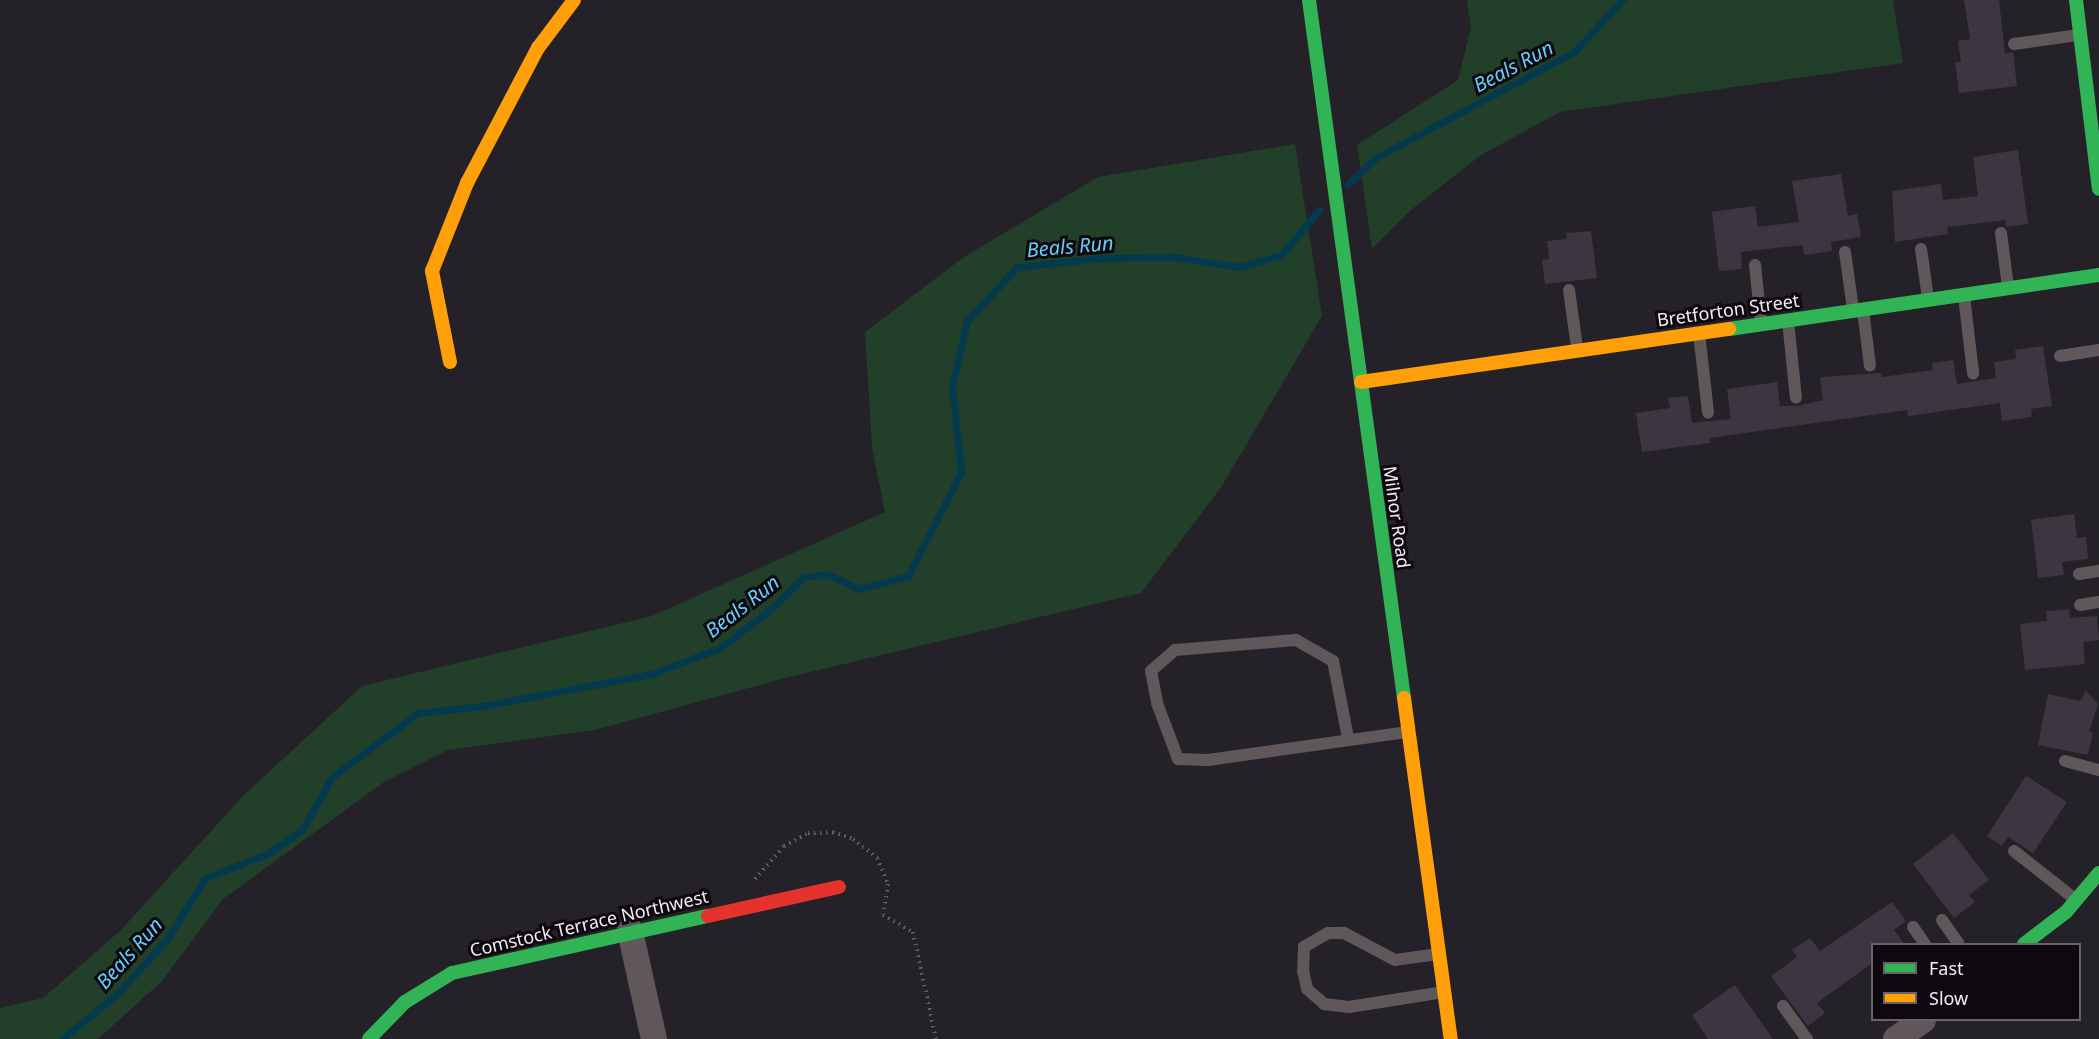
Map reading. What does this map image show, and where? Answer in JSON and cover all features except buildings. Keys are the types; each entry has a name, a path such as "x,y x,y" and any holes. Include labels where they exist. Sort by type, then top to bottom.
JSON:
{"street":[{"path":"450,362 432,271 467,183 538,48 574,0"},
{"name":"Milnor Road","path":"1309,0 1409,732 1442,954 1451,1039"},
{"path":"2076,0 2099,189"},
{"name":"Bretforton Street","path":"1362,382 2099,275"},
{"path":"2026,943 2076,900 2099,873"},
{"name":"Comstock Terrace Northwest","path":"369,1039 405,1002 452,973 630,931 838,887"},
{"path":"630,931 654,1039"},
{"path":"1896,1039 1922,1021"}],"lane":[{"path":"2014,44 2080,35"},
{"path":"2001,233 2009,288"},
{"path":"1921,249 1928,300"},
{"path":"1845,252 1870,366"},
{"path":"1755,265 1761,323"},
{"path":"1569,290 1578,349"},
{"path":"1964,294 1973,373"},
{"path":"1788,320 1796,398"},
{"path":"1698,332 1708,412"},
{"path":"2060,356 2099,350"},
{"path":"2079,574 2099,571"},
{"path":"2080,605 2099,603"},
{"path":"1348,738 1333,661 1296,640 1175,650 1151,671 1157,703 1178,759 1208,760 1348,738 1409,732"},
{"path":"2065,761 2099,770"},
{"path":"2014,851 2076,900"},
{"path":"1942,920 1958,943"},
{"path":"1913,927 1924,943"},
{"path":"1442,954 1395,960 1344,933 1328,933 1304,948 1303,971 1307,989 1324,1004 1349,1007 1445,992"},
{"path":"1783,1006 1807,1039"}],"green space":[{"path":"1467,0 1893,0 1903,63 1560,112 1481,155 1411,210 1372,249 1357,145 1458,80 1471,27"},
{"path":"1295,144 1322,316 1222,486 1141,593 781,679 595,730 448,750 384,782 223,899 162,981 98,1039 0,1039 0,1008 43,998 120,931 243,796 362,686 652,616 885,512 872,448 865,332 964,257 1098,177"}],"waterway":[{"name":"Beals Run","path":"1348,184 1377,157 1574,52 1622,0"},
{"name":"Beals Run","path":"62,1039 117,994 168,938 205,878 267,854 302,830 332,777 418,713 483,706 651,674 720,648 773,607 804,577 827,574 859,589 908,576 961,472 952,386 967,321 1017,267 1101,258 1174,257 1239,267 1281,255 1319,210"}],"traffic: fast":[{"path":"1309,0 1404,698"},
{"path":"2076,0 2099,189"},
{"path":"1729,329 2099,275"},
{"path":"2025,943 2066,912 2099,873"},
{"path":"369,1039 405,1002 452,973 708,916"}],"traffic: slow":[{"path":"450,362 432,271 467,183 538,48 574,0"},
{"path":"1361,382 1729,329"},
{"path":"1404,698 1451,1039"}],"traffic: jam":[{"path":"708,916 839,887"}]}
